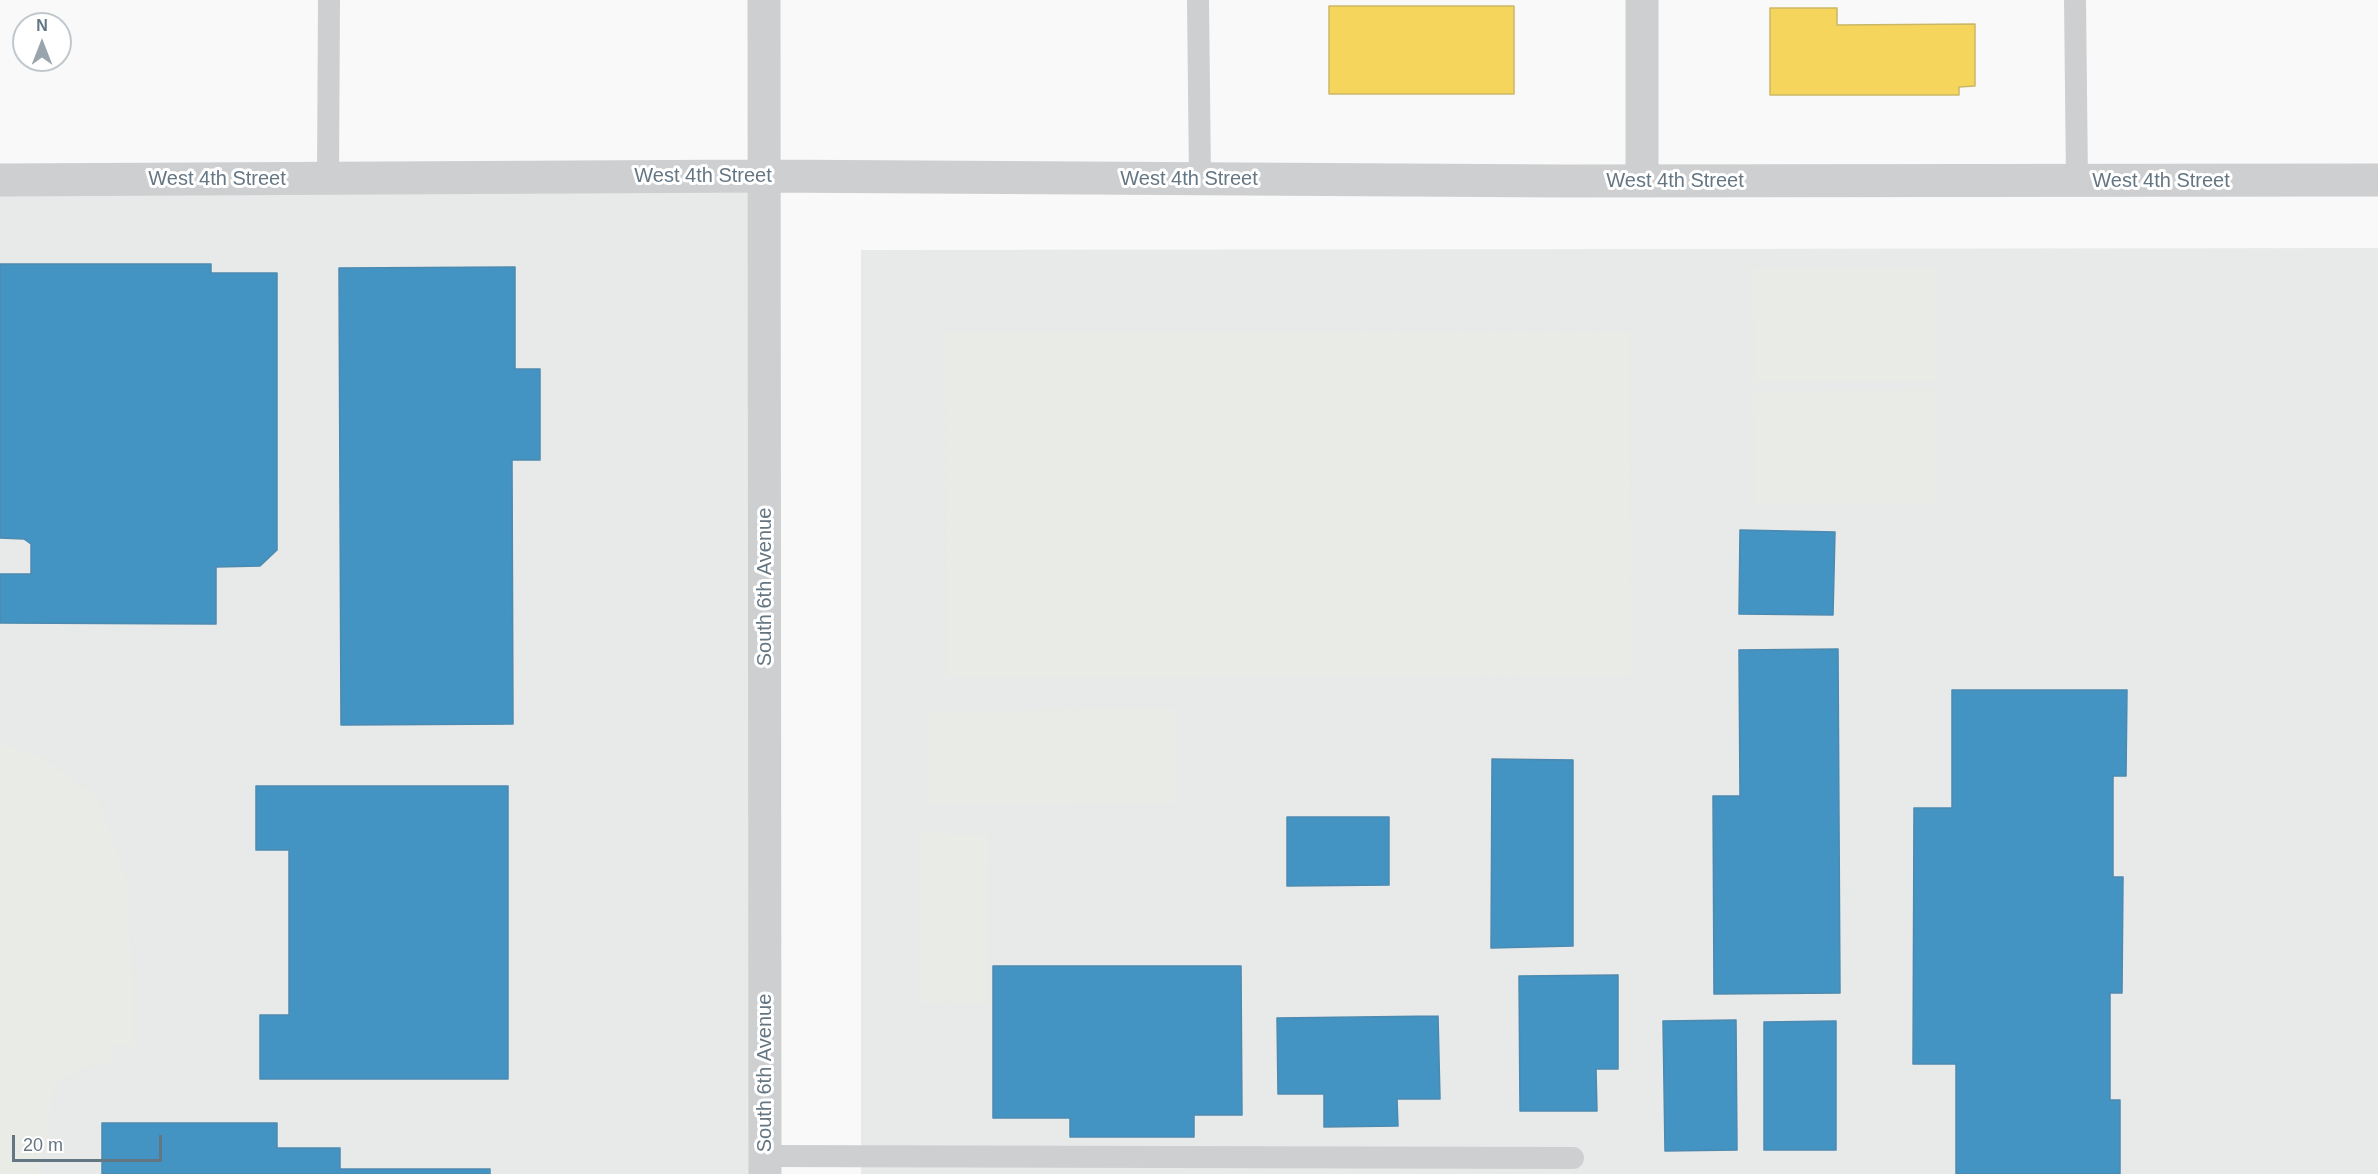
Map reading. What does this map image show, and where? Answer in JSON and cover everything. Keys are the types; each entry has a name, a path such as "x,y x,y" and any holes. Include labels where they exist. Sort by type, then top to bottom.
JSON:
{"street":[{"name":"South 6th Avenue","path":"764,0 765,1165"},
{"path":"1642,0 1642,181"},
{"name":"West 4th Street","path":"0,180 764,176 1642,181 2378,180"}],"lane":[{"path":"328,179 329,0"},
{"path":"1198,0 1200,179"},
{"path":"2075,0 2077,181"},
{"path":"765,1165 1573,1158"}],"shaded area":[{"path":"764,176 765,1174 0,1174 0,178"},
{"path":"2378,248 2378,1174 861,1174 861,250"},
{"path":"1753,268 1937,268 1937,382 1754,382"},
{"path":"1630,332 1631,676 946,678 945,333"},
{"path":"1938,390 1937,503 1755,505 1753,391"},
{"path":"1174,708 1177,713 1178,798 1173,803 931,805 927,801 927,715 933,712"},
{"path":"0,744 41,757 98,798 126,879 129,909 135,1046 112,1046 112,1065 84,1066 54,1084 41,1174 0,1174"},
{"path":"920,833 988,834 987,1003 919,1002"}],"building: Homes":[{"path":"1329,6 1514,6 1514,94 1329,94"},
{"path":"1770,8 1837,8 1837,25 1975,24 1975,86 1959,87 1959,95 1770,95"}],"building: Schools":[{"path":"0,264 211,264 211,273 277,273 277,550 260,566 216,567 216,624 0,623 0,574 31,574 31,544 24,539 0,538"},
{"path":"515,267 515,369 540,369 540,460 512,460 513,724 341,725 339,268"},
{"path":"1740,530 1835,532 1833,615 1739,614"},
{"path":"1838,649 1840,993 1714,994 1713,796 1740,796 1739,650"},
{"path":"1952,690 2127,690 2126,776 2113,776 2113,877 2123,877 2122,993 2110,993 2110,1100 2120,1100 2120,1174 1956,1174 1956,1064 1913,1064 1914,808 1952,808"},
{"path":"1492,759 1573,760 1573,946 1491,948"},
{"path":"256,786 508,786 508,1079 260,1079 260,1015 289,1015 289,850 256,850"},
{"path":"1287,817 1389,817 1389,885 1287,886"},
{"path":"993,966 1241,966 1242,1115 1194,1115 1194,1137 1070,1137 1070,1118 993,1118"},
{"path":"1618,975 1618,1069 1596,1069 1597,1111 1520,1111 1519,976"},
{"path":"1438,1016 1440,1099 1397,1099 1398,1126 1324,1127 1324,1094 1278,1094 1277,1018"},
{"path":"1736,1020 1737,1150 1665,1151 1663,1021"},
{"path":"1836,1021 1836,1150 1764,1150 1764,1022"},
{"path":"102,1123 277,1123 277,1148 340,1148 340,1169 490,1169 490,1174 102,1174"}]}
